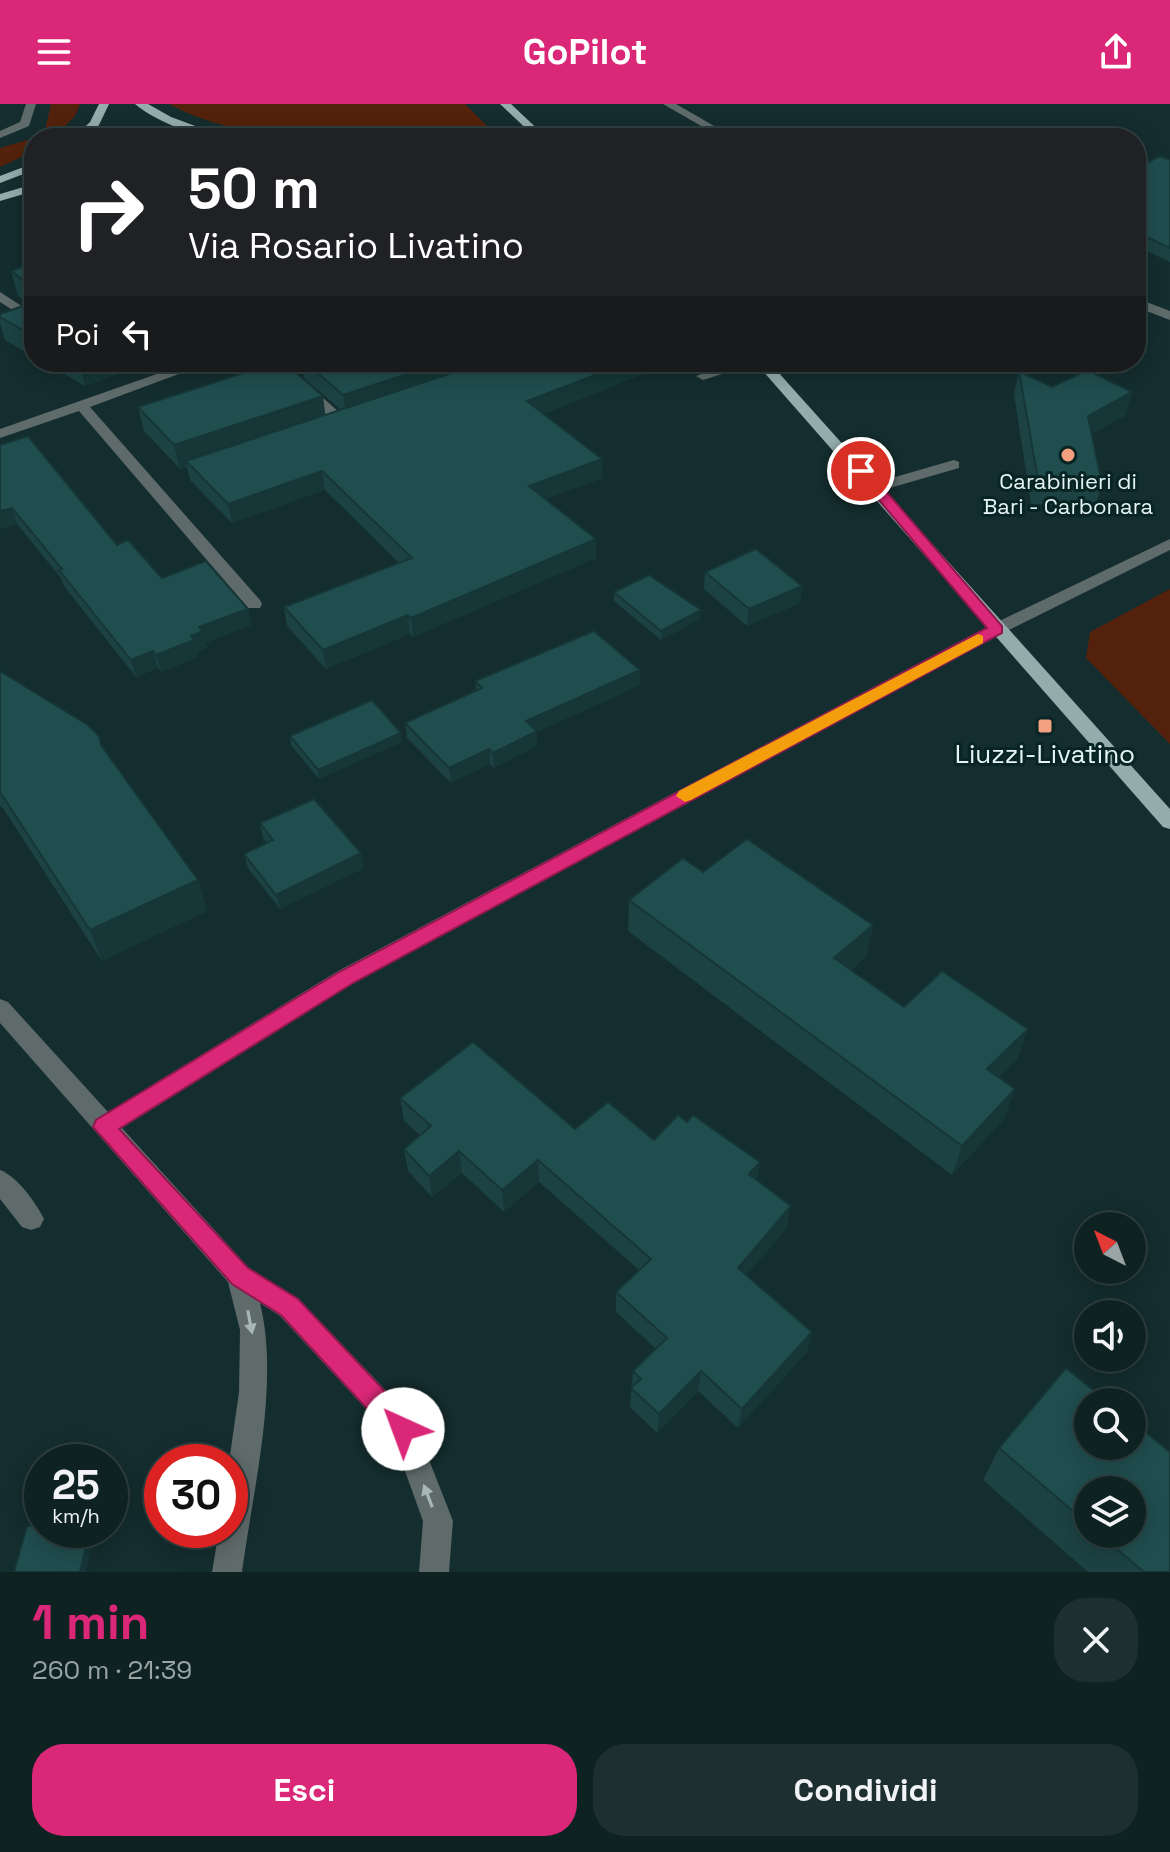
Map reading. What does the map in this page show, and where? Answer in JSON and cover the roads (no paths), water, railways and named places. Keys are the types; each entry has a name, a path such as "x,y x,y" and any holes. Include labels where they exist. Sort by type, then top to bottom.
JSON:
{"main road":[{"path":"90,128 104,104"},
{"path":"140,104 167,119 194,128"},
{"path":"505,104 531,128"},
{"path":"524,121 527,128"},
{"path":"0,180 24,170"},
{"path":"0,198 24,190"},
{"path":"771,372 1170,822"}],"street":[{"path":"0,135 25,124 31,104"},
{"path":"668,104 712,128"},
{"path":"0,296 24,313"},
{"path":"1146,306 1170,316"},
{"path":"0,434 175,372"},
{"path":"285,372 342,422"},
{"path":"703,376 717,372"},
{"path":"81,405 254,604"},
{"path":"876,487 954,465"},
{"path":"104,1127 346,977 997,629 1170,544"},
{"path":"0,1008 240,1276 289,1307 403,1429 438,1521 434,1572"},
{"path":"0,1181 31,1219"},
{"path":"227,1572 253,1392 253,1330 240,1276"}],"place":[{"name":"Carabinieri di Bari - Carbonara","path":"1068,455"},
{"name":"Liuzzi-Livatino","path":"1045,726"}]}
